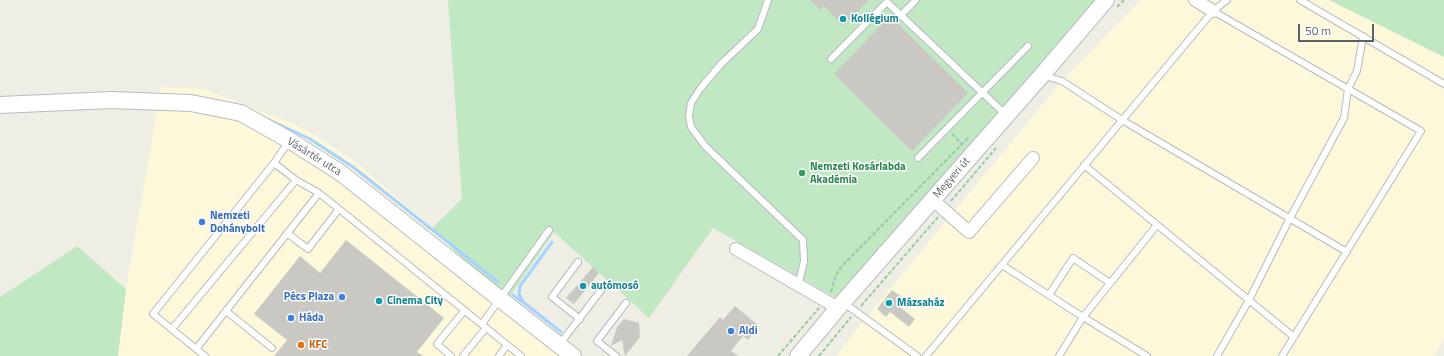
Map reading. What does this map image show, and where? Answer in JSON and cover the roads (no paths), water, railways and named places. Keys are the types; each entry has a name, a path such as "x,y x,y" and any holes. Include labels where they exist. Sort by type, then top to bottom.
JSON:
{"street":[{"name":"Megyeri út","path":"798,356 835,304 932,200 1007,116 1106,0"},
{"path":"1195,0 1213,11"},
{"name":"Vásártér utca","path":"0,105 111,100 191,103 241,113 289,140 341,173 573,356"},
{"path":"932,200 969,232 1033,158"},
{"path":"736,250 798,286 835,304"}],"lane":[{"path":"768,0 758,29 721,64 700,89 691,103 689,116 691,127 705,146 803,240 804,261 798,286"},
{"path":"901,15 916,0"},
{"path":"929,355 1084,165 1213,11 1227,0"},
{"path":"1300,0 1444,84"},
{"path":"831,60 887,2 1007,116"},
{"path":"1213,11 1421,131 1282,356"},
{"path":"1217,356 1249,300 1290,218 1344,118 1348,89 1357,71 1363,36"},
{"path":"918,158 1028,46"},
{"path":"1042,76 1062,81 1122,120 1346,252"},
{"path":"205,356 153,314 274,163 289,140"},
{"path":"274,163 296,180 318,193 340,209 521,356"},
{"path":"1084,165 1294,337"},
{"path":"172,329 296,180"},
{"path":"196,349 318,193"},
{"path":"287,233 308,249 340,209"},
{"path":"1059,356 1083,317 1157,224"},
{"path":"463,356 484,326 500,299 549,230"},
{"path":"1048,295 1073,258 1110,283"},
{"path":"578,262 552,297 580,319"},
{"path":"1002,265 1147,356"},
{"path":"560,345 605,285"},
{"path":"616,356 598,341 626,303"},
{"path":"835,304 918,356"},
{"path":"226,311 272,348"},
{"path":"451,356 437,344 464,311"},
{"path":"498,356 508,345"}],"waterway":[{"path":"263,117 310,139 353,167 498,282"},
{"path":"552,242 520,286 519,294 523,302 561,332"},
{"path":"513,295 521,301"}],"place":[{"name":"Kollégium","path":"843,19"},
{"name":"Nemzeti Kosárlabda Akadémia","path":"802,173"},
{"name":"Nemzeti Dohánybolt","path":"202,222"},
{"name":"autómosó","path":"583,286"},
{"name":"Pécs Plaza","path":"342,297"},
{"name":"Cinema City","path":"379,301"},
{"name":"Mázsaház","path":"889,303"},
{"name":"Háda","path":"291,318"},
{"name":"Aldi","path":"731,331"},
{"name":"KFC","path":"301,345"}]}
